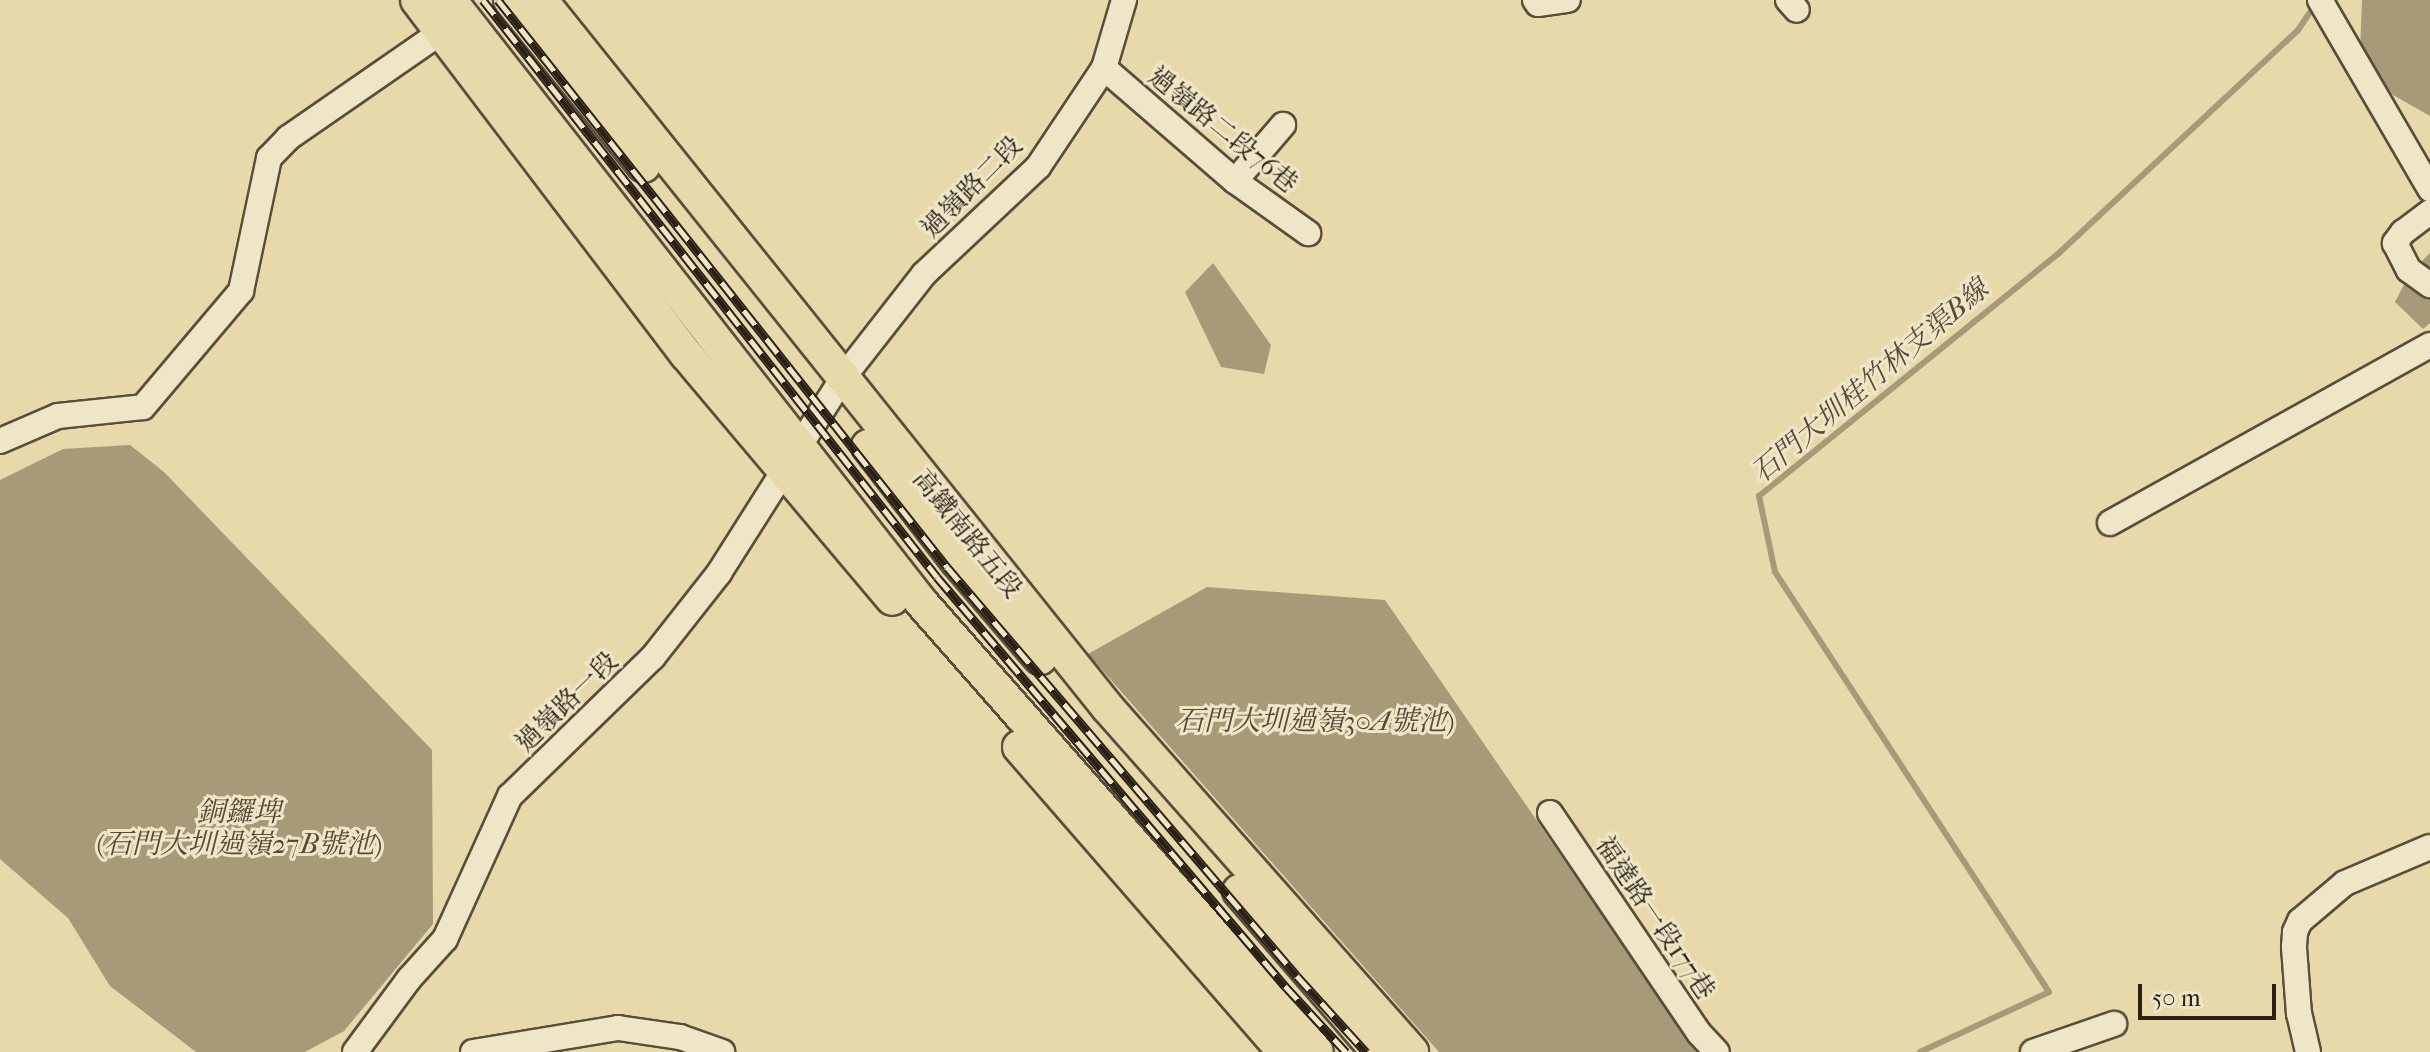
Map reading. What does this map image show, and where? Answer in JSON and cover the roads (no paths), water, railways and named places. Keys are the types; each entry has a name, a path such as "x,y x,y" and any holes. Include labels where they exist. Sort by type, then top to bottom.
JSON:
{"main road":[{"path":"417,0 686,354 921,602 1317,1052"},
{"path":"450,0 791,462 1284,1052"},
{"name":"高鐵南路五段","path":"510,0 620,136 1108,708 1412,1052"},
{"name":"高鐵南路五段","path":"541,0 836,388 957,561 1378,1052"},
{"path":"572,40 620,136"},
{"path":"1263,993 1298,1052"}],"street":[{"name":"過嶺路二段","path":"836,388 924,274 1038,167 1104,68 1124,0"},
{"path":"1535,0 1538,4 1568,0"},
{"path":"2320,0 2430,189"},
{"path":"0,441 58,416 143,407 241,291 269,158 288,138 441,32"},
{"name":"過嶺路二段76巷","path":"1104,68 1235,181 1308,233"},
{"path":"1235,181 1283,125"},
{"path":"2430,212 2403,232 2395,243 2409,270 2430,285"},
{"path":"2110,523 2430,345"},
{"name":"過嶺路一段","path":"355,1052 409,979 445,939 510,796 653,657 719,573 836,388"},
{"name":"福達路一段177巷","path":"1550,813 1699,1033 1717,1052"},
{"path":"2308,1052 2299,1014 2294,947 2300,921 2345,883 2430,847"},
{"path":"2033,1052 2114,1024"},
{"path":"473,1052 618,1028 680,1037 722,1052"}],"water":[{"path":"2362,0 2430,0 2430,116 2393,95 2360,50"},
{"path":"2430,253 2430,323 2423,329 2395,302 2410,273"},
{"path":"1213,263 1271,345 1264,374 1221,367 1185,292"},
{"name":"銅鑼埤 (石門大圳過嶺27B號池)","path":"130,445 164,472 432,750 433,924 344,1031 305,1052 196,1052 110,986 68,918 0,859 0,480 63,449"},
{"name":"石門大圳過嶺30A號池)","path":"1207,587 1385,600 1696,1052 1439,1052 1088,654"}],"waterway":[{"name":"石門大圳桂竹林支渠B線","path":"1920,1052 2049,992 1775,572 1759,496 2059,253 2298,30 2314,6"}],"railway":[{"path":"483,0 937,577 1285,986 1346,1052"},
{"path":"498,0 947,567 1297,976 1366,1052"}]}
